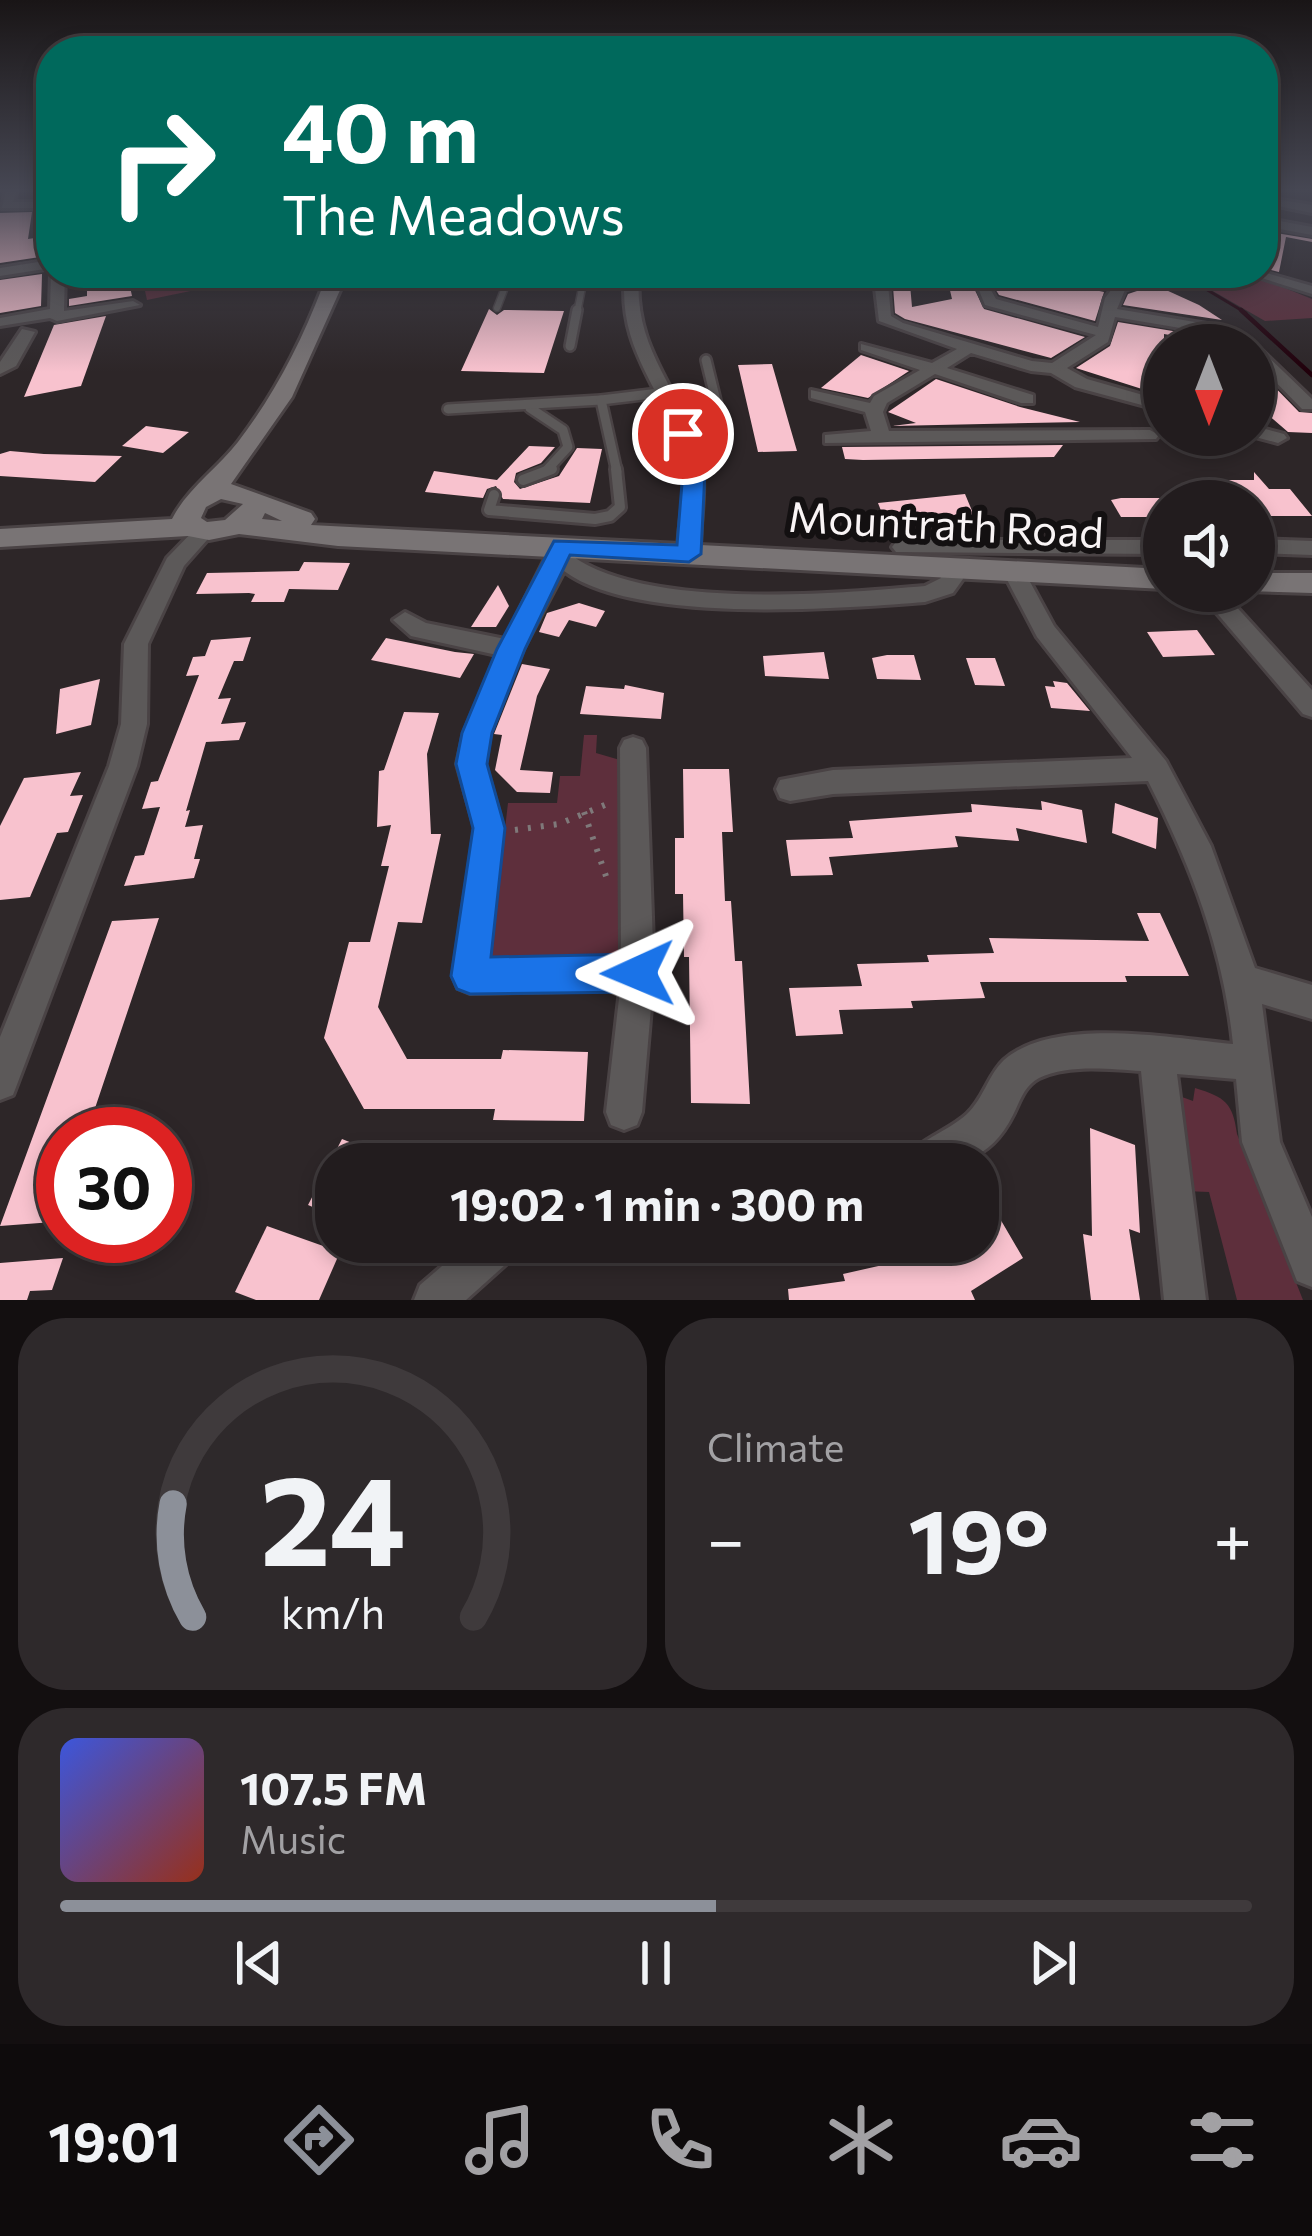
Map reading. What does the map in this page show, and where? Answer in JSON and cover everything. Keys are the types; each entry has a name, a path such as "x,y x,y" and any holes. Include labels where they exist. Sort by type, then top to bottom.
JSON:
{"main road":[{"path":"197,516 252,446 316,331 331,288"},
{"path":"237,525 253,514 248,478 252,446"},
{"path":"0,538 85,535 197,516 232,490 254,498"},
{"name":"Mountrath Road","path":"254,498 364,537"},
{"name":"Mountrath Road","path":"197,516 237,525 561,552 689,554 1143,578"},
{"path":"1275,583 1312,584"}],"street":[{"path":"0,258 36,252"},
{"path":"0,272 36,266"},
{"path":"1278,280 1312,290"},
{"path":"58,288 57,317 133,305"},
{"path":"632,288 635,332 694,471 689,554"},
{"path":"881,288 884,318 1041,369 1055,368 1106,333 1119,288"},
{"path":"981,288 990,302 1106,333"},
{"path":"0,322 57,312"},
{"path":"1109,312 1183,324"},
{"path":"0,369 10,363 27,332"},
{"path":"867,347 1027,399"},
{"path":"874,409 880,400 968,349"},
{"path":"1055,368 1081,383 1143,400"},
{"path":"1275,373 1308,405"},
{"path":"817,394 874,409"},
{"path":"874,409 882,436"},
{"path":"831,439 1097,427 1143,434"},
{"path":"0,1082 123,766 134,724 136,644 197,516"},
{"path":"903,547 1143,547"},
{"path":"1103,547 1121,577"},
{"path":"1275,547 1312,548"},
{"path":"638,973 470,976 489,828 471,764 477,733 511,649 561,552 582,574 640,590 777,602 925,594 945,588 952,579 948,568"},
{"path":"1014,572 1045,631 1156,770 1196,846 1243,981 1261,1142 1312,1266"},
{"path":"1227,612 1312,707"},
{"path":"405,620 419,629 511,649"},
{"path":"624,1112 638,973 633,748"},
{"path":"790,789 833,782 1156,770"},
{"path":"1243,981 1312,1002"},
{"path":"957,1143 994,1113 1015,1073 1036,1057 1075,1050 1252,1063"},
{"path":"1157,1058 1185,1300"},
{"path":"435,1300 477,1263"}],"lane":[{"path":"497,308 505,288"},
{"path":"570,346 582,288"},
{"path":"706,360 713,409 722,420 726,442"},
{"path":"448,409 529,407 659,393"},
{"path":"494,495 489,510 595,519 610,516 620,507 621,491 601,400"},
{"path":"523,480 552,470 568,447 557,424 529,407"},
{"path":"673,414 713,409"}],"path":[{"path":"489,828 544,828 607,803 636,802"},
{"path":"584,812 604,879 618,893 637,898"}],"shaded area":[{"path":"1278,285 1312,299 1312,318 1265,321 1208,288"},
{"path":"144,288 205,288 147,300"},
{"path":"584,735 597,735 596,753 620,760 619,954 616,958 491,963 483,954 485,909 496,906 508,803 557,803 560,776 580,776"},
{"path":"1195,1088 1220,1098 1230,1108 1303,1300 1237,1300 1209,1192 1184,1191 1182,1097 1193,1101"}],"building":[{"path":"0,251 36,251 36,258 0,263"},
{"path":"36,275 41,306 0,313 0,280"},
{"path":"87,288 130,288 132,296 69,306 69,299 87,296"},
{"path":"893,288 910,288 912,307 952,299 949,288 974,288 984,309 1085,337 1051,358 895,313"},
{"path":"995,288 1104,292 1095,321 999,295"},
{"path":"1162,288 1222,320 1123,305 1128,294"},
{"path":"489,309 497,315 504,310 564,311 544,373 461,371"},
{"path":"106,316 81,386 24,397 54,325"},
{"path":"1118,322 1143,326 1143,389 1076,368 1110,346"},
{"path":"861,355 909,371 868,398 821,388"},
{"path":"772,364 797,451 758,452 738,365"},
{"path":"936,379 1080,422 892,426 916,423 888,412"},
{"path":"1275,387 1299,412 1312,413 1312,433 1288,432 1275,421"},
{"path":"146,426 189,432 163,453 122,446"},
{"path":"1063,445 1054,457 863,460 845,459 842,447"},
{"path":"529,446 555,447 541,463 516,473 514,482 520,489 559,476 577,448 602,449 590,503 503,499 496,486 487,489 483,498 425,492 434,471 497,480"},
{"path":"0,454 122,456 95,482 0,476"},
{"path":"1275,489 1290,489 1312,516 1275,516"},
{"path":"965,494 975,518 968,521 885,521 878,503"},
{"path":"1143,498 1143,517 1121,517 1111,500"},
{"path":"304,562 350,563 338,590 289,589 284,602 251,602 255,594 249,593 196,594 207,573 299,571"},
{"path":"498,585 509,606 496,627 471,627"},
{"path":"579,603 605,611 596,627 569,620 559,637 539,632 547,613"},
{"path":"1197,630 1215,655 1163,657 1147,632"},
{"path":"251,637 243,661 234,661 218,699 231,698 221,724 246,722 239,740 206,742 186,811 190,810 185,827 203,825 194,878 124,886 135,856 144,855 160,807 142,809 151,782 158,781 199,675 186,676 193,657 205,656 211,640"},
{"path":"386,638 474,654 460,678 371,660"},
{"path":"824,652 829,679 765,676 763,656"},
{"path":"914,655 921,680 877,679 872,658"},
{"path":"966,658 995,658 1005,686 975,685"},
{"path":"522,664 550,669 537,696 520,770 553,772 550,793 517,792 495,770 502,735 494,734"},
{"path":"100,679 91,725 56,734 60,689"},
{"path":"1053,681 1067,683 1090,711 1051,708 1045,686 1055,687"},
{"path":"625,685 664,693 661,719 580,714 586,686 624,689"},
{"path":"404,712 439,713 427,754 431,834 441,834 422,923 398,922 378,1007 407,1059 501,1059 503,1050 588,1052 584,1121 493,1120 495,1109 364,1109 324,1038 349,942 370,942 389,866 381,866 391,825 377,827 379,771 384,770"},
{"path":"683,769 729,769 733,832 722,832 725,901 731,901 735,961 742,961 750,1104 691,1103 689,957 684,957 683,894 675,894 675,838 684,838"},
{"path":"81,772 70,796 83,795 68,832 57,833 30,897 0,900 0,826 24,778"},
{"path":"1041,801 1082,810 1087,843 1016,828 1019,841 955,836 958,847 829,857 833,875 791,876 786,840 853,838 849,821 972,812 971,804 1042,810"},
{"path":"1115,803 1158,818 1156,849 1112,833"},
{"path":"1137,913 1160,913 1189,976 1125,976 1127,982 980,982 985,998 911,1001 913,1008 839,1010 843,1034 796,1036 789,988 862,986 857,964 929,962 927,955 994,953 989,938 1149,941"},
{"path":"159,918 95,1107 44,1107 112,921"},
{"path":"36,1128 36,1223 0,1226"},
{"path":"1090,1128 1135,1145 1140,1233 1129,1229 1140,1300 1091,1300 1083,1234 1092,1236"},
{"path":"999,1217 1023,1258 971,1291 975,1300 789,1300 788,1289 845,1281 843,1274 892,1263 999,1263"},
{"path":"267,1226 315,1243 315,1263 335,1263 319,1300 256,1300 235,1292"},
{"path":"0,1263 61,1263 52,1290 30,1291 27,1300 0,1300"}],"waterway":[{"path":"1204,288 1241,310"},
{"path":"1241,310 1246,313"},
{"path":"1241,310 1312,375"}],"route":[{"path":"638,973 470,976 489,828 471,764 477,733 511,649 562,546 689,554 694,471 683,434"}]}
